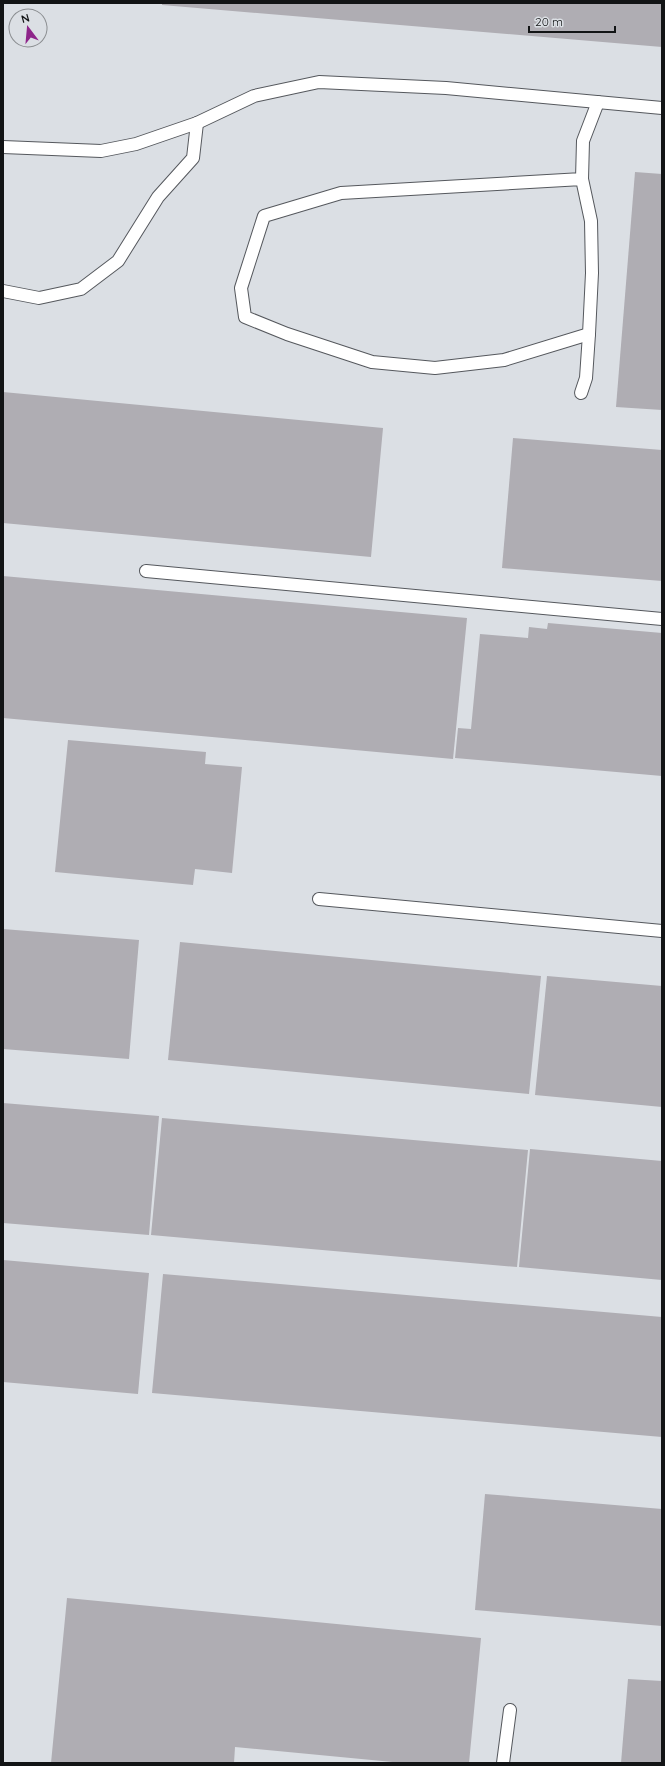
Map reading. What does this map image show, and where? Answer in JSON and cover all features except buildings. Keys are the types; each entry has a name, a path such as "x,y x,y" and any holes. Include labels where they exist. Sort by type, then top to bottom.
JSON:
{"lane":[{"path":"3,147 101,151 136,144 197,124 254,96 319,82 446,88 662,108"},
{"path":"581,393 586,378 592,273 591,222 582,179 583,141 598,102"},
{"path":"3,291 39,298 81,289 118,260 158,197 194,158 197,124"},
{"path":"582,179 341,193 264,216 241,288 245,317 287,334 372,362 435,368 504,360 589,334"},
{"path":"146,570 662,619"},
{"path":"319,899 662,931"},
{"path":"503,1763 510,1710"}]}
